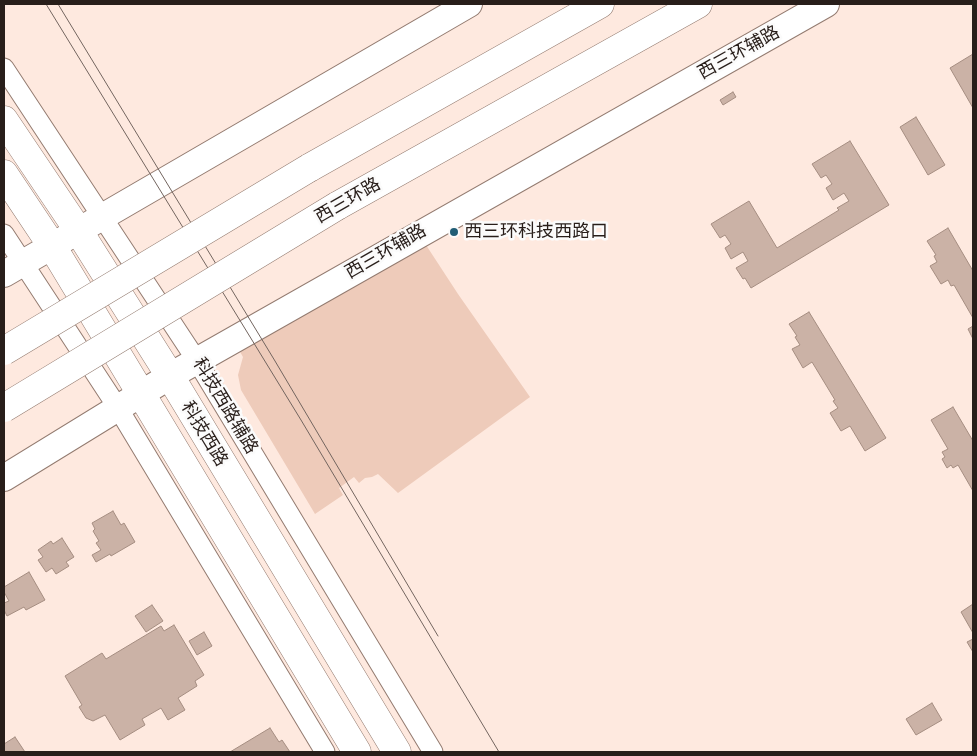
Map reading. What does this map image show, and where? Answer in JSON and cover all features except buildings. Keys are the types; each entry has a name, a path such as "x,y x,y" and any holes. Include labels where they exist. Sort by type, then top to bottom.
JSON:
{"main road":[{"path":"13,269 469,4"},
{"path":"4,351 309,168 600,4"},
{"name":"西三环路","path":"4,408 337,206 698,4"},
{"name":"西三环辅路","path":"4,478 197,360 826,4"},
{"name":"科技西路","path":"4,120 78,230 170,376 397,752"},
{"name":"科技西路","path":"4,174 52,246 357,752"}],"street":[{"name":"科技西路辅路","path":"4,68 197,360 433,752"},
{"path":"4,234 13,269 118,408 325,752"}],"shaded area":[{"path":"426,245 530,397 398,493 378,474 365,478 359,483 354,477 339,488 343,495 315,514 241,390 238,375 243,357 239,350"}],"tram line":[{"path":"46,4 301,420 499,752"},
{"path":"58,4 275,361 438,636"}],"place":[{"name":"西三环科技西路口","path":"454,232"}]}
